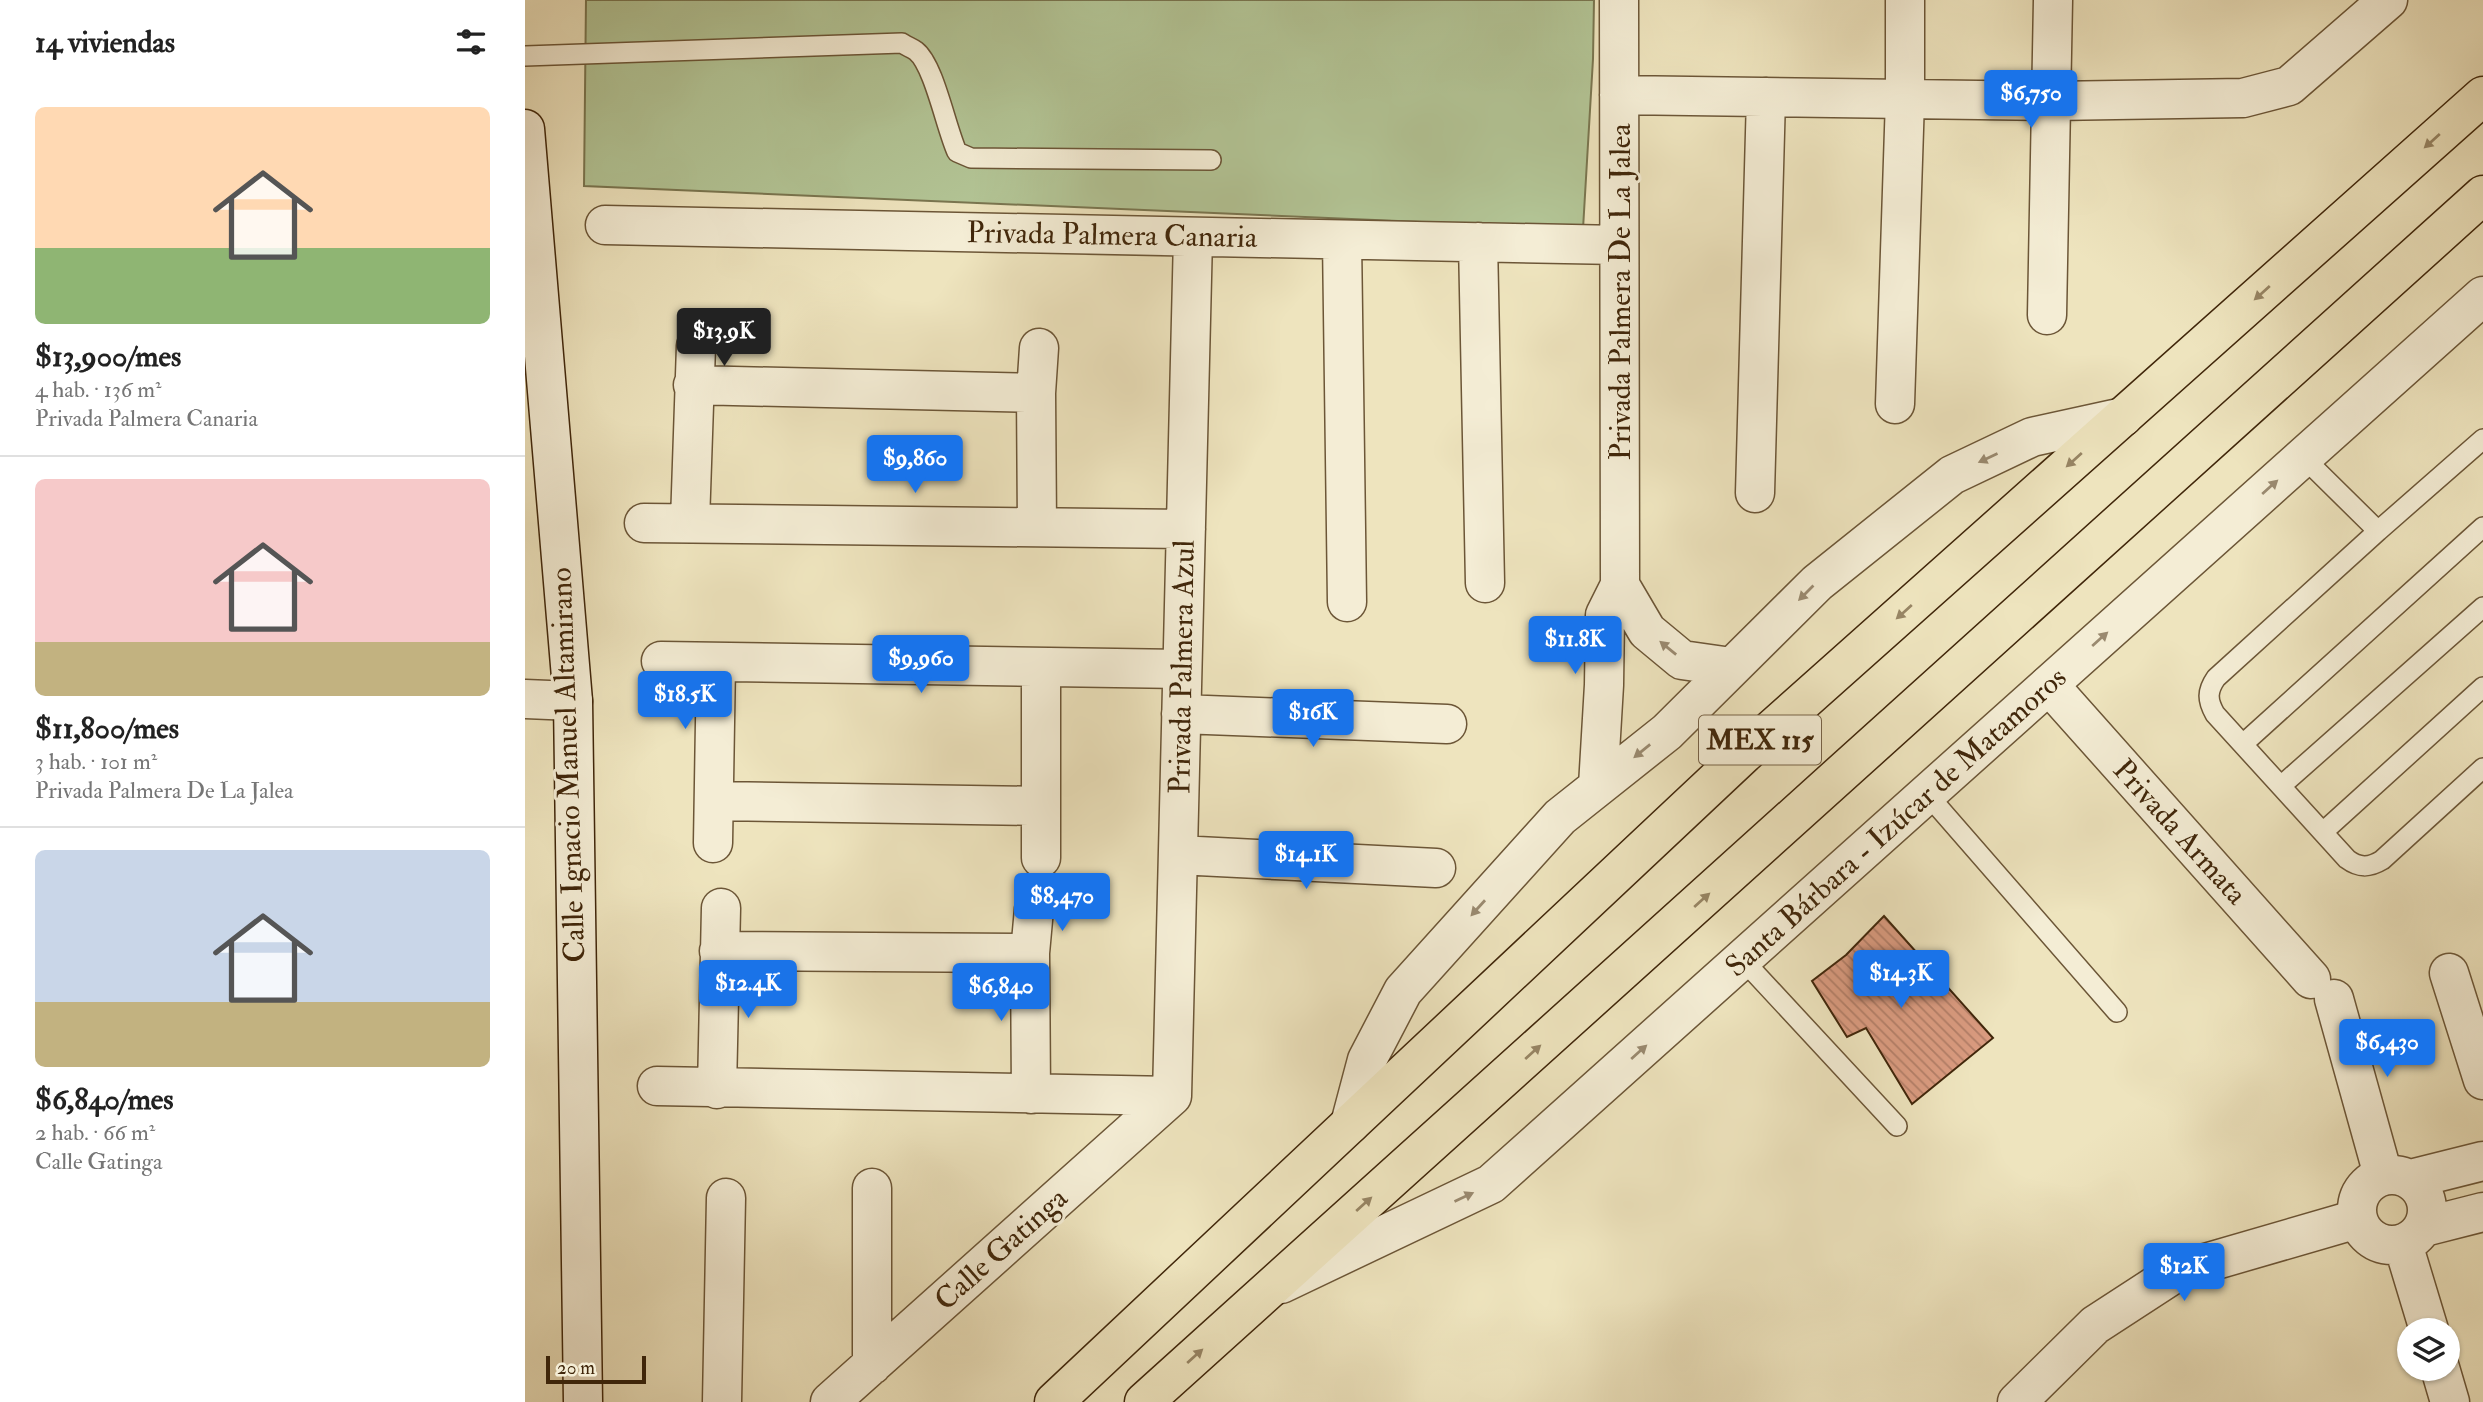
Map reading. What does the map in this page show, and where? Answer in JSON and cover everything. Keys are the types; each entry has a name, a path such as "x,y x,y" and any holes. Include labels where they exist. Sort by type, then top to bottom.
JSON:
{"main road":[{"name":"MEX 115","path":"1054,1402 1744,754 2483,96"},
{"name":"MEX 115","path":"1144,1402 2483,195"}],"street":[{"name":"Privada Palmera De La Jalea","path":"1598,786 1605,615 1620,585 1619,0"},
{"path":"1895,404 1905,99 1905,0"},
{"path":"2047,315 2053,0"},
{"path":"1619,96 2052,101 2243,99 2289,86 2388,0"},
{"path":"1755,493 1766,97"},
{"name":"Calle Ignacio Manuel Altamirano","path":"525,129 572,701 583,1402"},
{"name":"Privada Palmera Canaria","path":"605,225 1619,245"},
{"name":"Privada Palmera Azul","path":"1172,1096 1193,237"},
{"path":"1342,240 1347,602"},
{"path":"1478,242 1485,583"},
{"name":"Santa Bárbara - Izúcar de Matamoros","path":"1270,1289 1491,1184 2483,296"},
{"path":"690,522 696,346"},
{"path":"1037,527 1035,394 1038,348"},
{"path":"693,385 1035,394"},
{"path":"1350,1124 1367,1060 1403,991 1560,817 1667,732 1817,583 1952,475 2032,437 2123,417"},
{"path":"644,523 1186,529"},
{"path":"1620,585 1647,631 1682,660 1731,667"},
{"path":"661,661 1182,669"},
{"path":"713,843 716,662"},
{"path":"1041,667 1041,858"},
{"name":"Privada Armata","path":"2049,685 2323,989 2397,1177"},
{"path":"525,699 572,701"},
{"path":"1181,714 1447,724"},
{"path":"713,801 1041,806"},
{"path":"1178,855 1436,868"},
{"path":"717,1089 721,908"},
{"path":"1031,1094 1030,953 1034,909"},
{"path":"719,951 1030,953"},
{"path":"2449,973 2483,1080"},
{"path":"657,1086 1172,1096"},
{"name":"Calle Gatinga","path":"830,1402 1172,1096"},
{"path":"2483,1161 2370,1181 2361,1192 2356,1205 2357,1219 2364,1232 2375,1242 2388,1245 2483,1212"},
{"path":"2397,1177 2421,1188 2427,1200 2428,1213 2413,1235 2427,1318"},
{"path":"872,1188 872,1365"},
{"path":"722,1402 726,1198"},
{"path":"2017,1402 2095,1325 2178,1271 2357,1219"},
{"path":"2444,1381 2450,1402"}],"lane":[{"path":"525,56 902,43 918,52 929,70 957,152 971,158 1211,160"},
{"path":"2483,439 2216,678 2208,696 2215,714 2322,832 2355,864 2364,867 2382,860 2483,768"},
{"path":"2303,457 2378,531"},
{"path":"2243,744 2483,527"},
{"path":"2281,786 2483,607"},
{"path":"2322,832 2483,687"},
{"path":"1927,794 2117,1012"},
{"path":"1742,960 1897,1126"}],"green space":[{"path":"586,0 1594,0 1583,229 584,186"}],"building":[{"path":"1884,916 1993,1038 1912,1104 1866,1028 1847,1037 1812,981 1846,955"}]}
